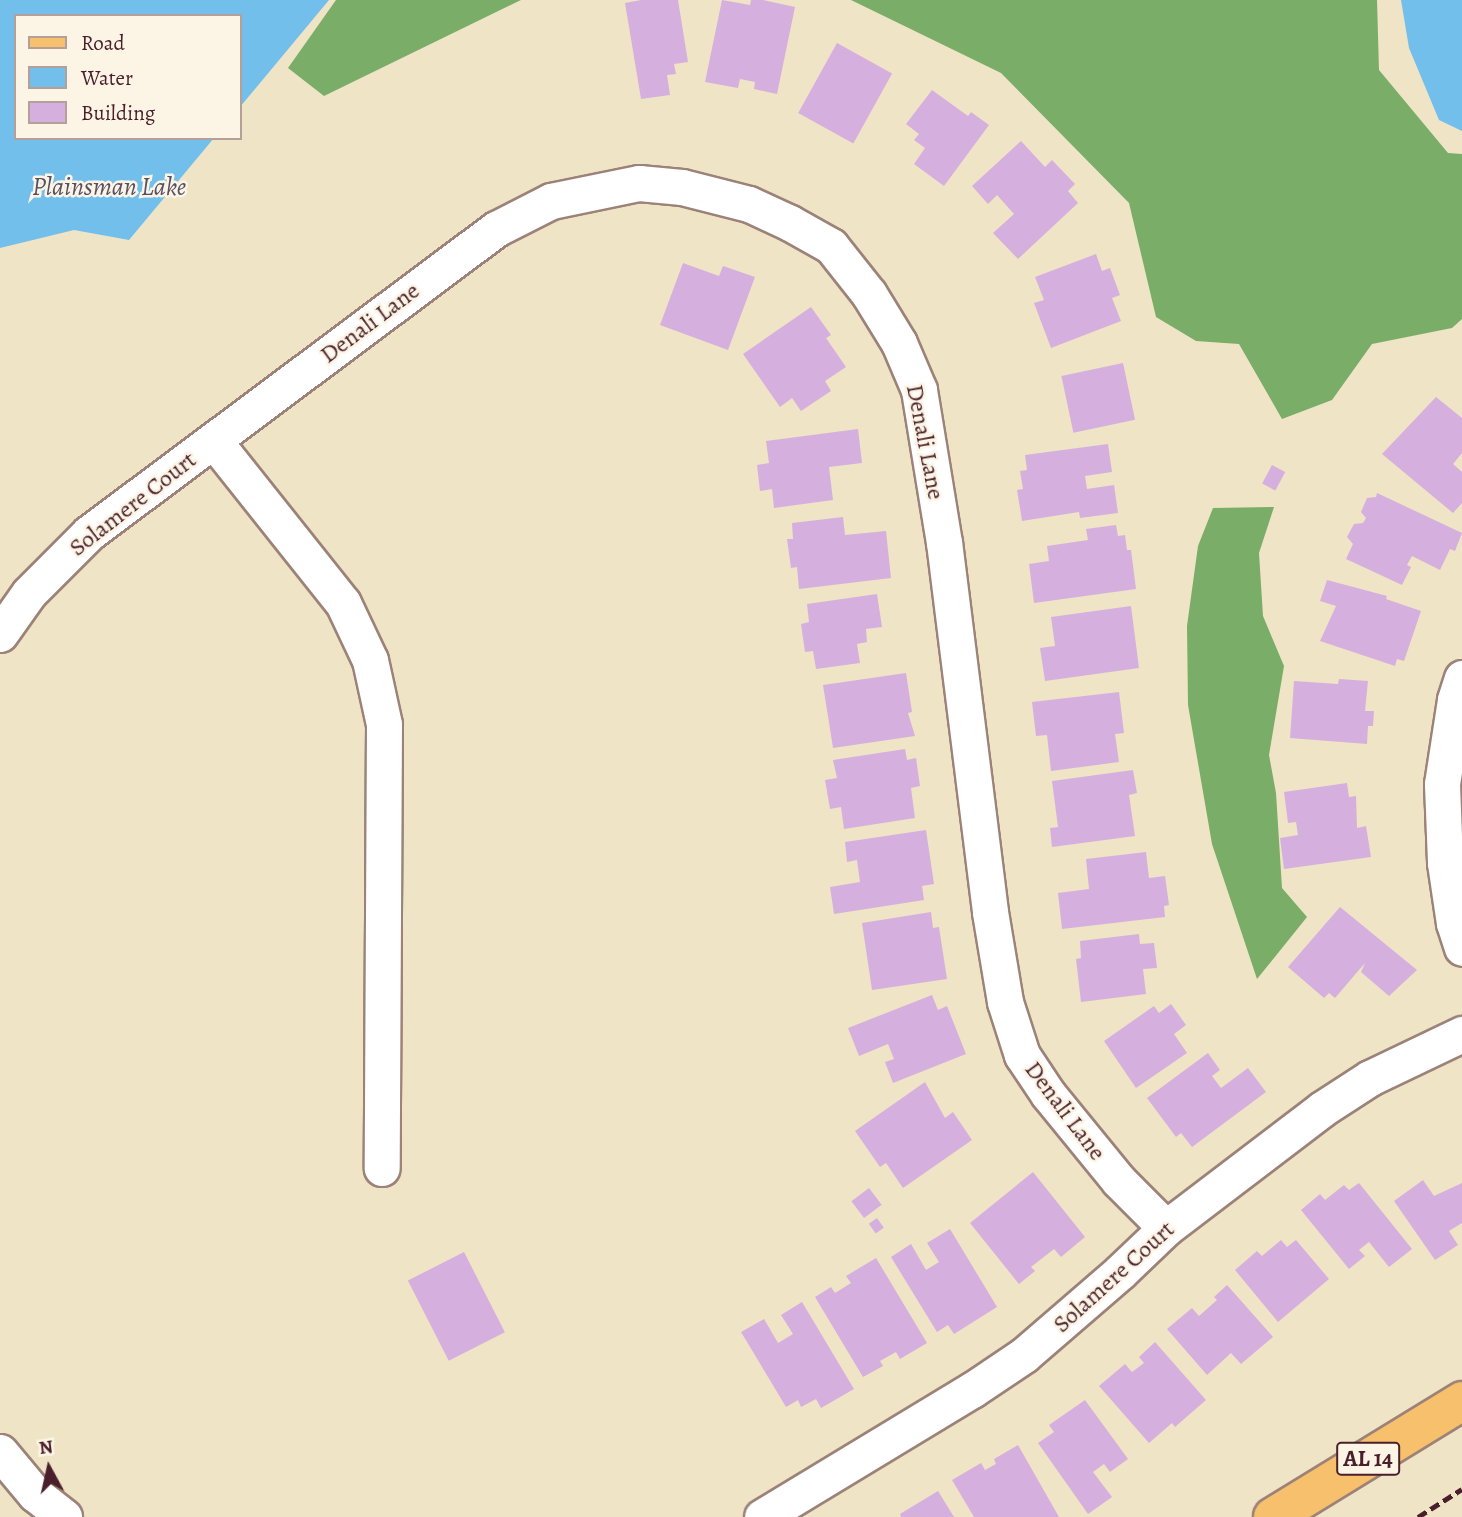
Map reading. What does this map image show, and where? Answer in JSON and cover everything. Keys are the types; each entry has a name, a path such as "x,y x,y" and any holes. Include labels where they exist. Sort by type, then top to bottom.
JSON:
{"main road":[{"name":"AL 14","path":"1273,1517 1462,1401"}],"street":[{"name":"Denali Lane","path":"214,441 496,229 551,201 639,183 682,187 749,204 831,246 869,293 899,343 919,390 944,542 990,912 1005,1002 1022,1055 1048,1094 1119,1181 1166,1228"},
{"name":"Solamere Court","path":"0,634 29,593 89,533 214,441"},
{"path":"214,441 337,594 370,660 384,724 383,1168"},
{"path":"1462,678 1447,744 1442,794 1445,863 1462,948"},
{"name":"Solamere Court","path":"762,1517 972,1390 1024,1355 1121,1272 1166,1228 1322,1110 1370,1078 1462,1034"},
{"path":"0,1451 35,1494 64,1517"}],"green space":[{"path":"336,0 521,0 324,96 288,68"},
{"path":"851,0 1377,0 1379,70 1448,153 1462,154 1462,319 1452,328 1372,344 1332,400 1282,419 1239,344 1196,341 1156,317 1129,203 1001,73"},
{"path":"1274,507 1259,553 1263,616 1284,666 1269,755 1276,793 1282,888 1307,917 1257,979 1212,844 1188,705 1187,626 1198,546 1213,508"}],"water":[{"name":"Plainsman Lake","path":"0,0 329,0 242,105 242,14 14,14 14,140 212,140 129,240 74,230 0,248"},
{"path":"1401,0 1462,0 1462,131 1439,120 1409,48"}],"building":[{"path":"678,0 688,62 674,64 676,74 667,75 670,95 641,99 625,3"},
{"path":"722,0 750,5 751,0 763,0 795,7 777,94 754,89 755,82 740,79 738,88 705,82"},
{"path":"837,43 892,74 853,144 798,113"},
{"path":"932,90 968,116 971,112 989,125 944,186 914,164 925,148 914,140 919,134 906,124"},
{"path":"1021,141 1045,167 1052,160 1075,184 1068,191 1078,203 1018,259 993,233 1014,214 997,195 988,204 972,186"},
{"path":"1096,254 1102,271 1110,268 1120,295 1112,298 1121,321 1051,348 1034,303 1044,300 1035,277"},
{"path":"683,263 719,276 723,266 755,277 728,350 660,325"},
{"path":"811,307 831,335 826,338 846,367 825,381 831,391 801,411 792,398 780,407 743,354"},
{"path":"1123,363 1135,420 1073,433 1061,376"},
{"path":"1436,397 1462,418 1462,453 1453,464 1462,472 1462,503 1453,513 1382,454"},
{"path":"858,429 862,463 829,467 833,500 774,508 772,489 760,491 757,465 769,463 766,441"},
{"path":"1108,444 1112,472 1085,476 1087,489 1114,485 1118,513 1080,518 1079,512 1022,521 1017,490 1023,489 1020,471 1027,470 1025,455"},
{"path":"1272,465 1285,472 1275,491 1262,484"},
{"path":"1377,493 1462,533 1455,551 1450,549 1440,570 1412,556 1407,565 1411,567 1402,585 1346,559 1353,544 1347,537 1354,524 1363,523 1366,518 1361,512 1367,498 1376,497"},
{"path":"843,517 845,535 886,531 891,578 799,589 797,567 791,568 787,539 793,539 792,523"},
{"path":"1116,525 1118,536 1125,535 1127,550 1131,550 1136,589 1034,603 1029,564 1049,561 1047,546 1088,540 1086,529"},
{"path":"1327,580 1387,596 1386,599 1421,611 1404,661 1397,659 1395,666 1320,641 1336,606 1320,601"},
{"path":"877,594 882,627 866,629 867,642 857,644 860,663 816,669 813,651 805,652 801,624 809,622 807,604"},
{"path":"1131,606 1139,668 1045,681 1040,648 1055,646 1051,617"},
{"path":"906,673 912,712 908,713 915,736 833,748 823,685"},
{"path":"1339,679 1368,681 1365,711 1374,711 1373,726 1368,726 1367,744 1290,738 1294,681 1338,684"},
{"path":"1119,692 1124,733 1115,734 1119,762 1051,771 1047,735 1036,736 1032,702"},
{"path":"905,749 907,760 916,758 920,786 911,788 915,818 844,829 841,807 830,809 825,780 837,778 833,760"},
{"path":"1133,770 1137,793 1129,795 1135,836 1052,847 1050,828 1058,827 1052,781"},
{"path":"1347,783 1349,797 1356,796 1357,828 1366,826 1371,857 1284,869 1280,838 1298,835 1296,822 1288,823 1284,792"},
{"path":"926,830 934,884 922,886 924,900 834,914 830,887 860,882 857,860 847,862 845,842"},
{"path":"1146,852 1149,878 1165,876 1169,905 1164,906 1165,917 1062,929 1058,893 1089,889 1086,859"},
{"path":"1340,907 1417,970 1389,996 1361,972 1365,963 1335,998 1329,993 1324,998 1288,967"},
{"path":"931,912 933,928 939,927 947,979 872,990 862,923"},
{"path":"1139,934 1140,944 1154,943 1157,968 1143,969 1146,994 1081,1002 1076,959 1081,958 1080,941"},
{"path":"932,995 938,1010 947,1006 966,1054 893,1083 885,1062 894,1059 888,1044 859,1056 848,1028"},
{"path":"1171,1004 1186,1025 1174,1034 1187,1053 1136,1088 1104,1041 1154,1006 1159,1013"},
{"path":"1208,1053 1220,1070 1212,1076 1221,1088 1248,1068 1266,1092 1192,1147 1181,1133 1176,1137 1147,1098"},
{"path":"925,1082 945,1118 953,1112 972,1140 903,1188 886,1163 880,1167 855,1131"},
{"path":"1033,1172 1085,1237 1061,1257 1054,1249 1031,1267 1035,1271 1019,1284 970,1223"},
{"path":"1423,1180 1434,1196 1462,1183 1462,1223 1449,1231 1458,1245 1435,1260 1394,1201"},
{"path":"1359,1183 1412,1249 1389,1267 1369,1242 1359,1250 1365,1256 1349,1269 1301,1210 1320,1194 1325,1200 1344,1185 1349,1190"},
{"path":"869,1188 882,1205 864,1218 851,1201"},
{"path":"877,1218 884,1228 876,1234 869,1224"},
{"path":"950,1229 997,1307 954,1334 948,1325 937,1332 891,1257 911,1244 926,1270 939,1262 927,1243"},
{"path":"1281,1240 1287,1247 1296,1240 1329,1279 1278,1322 1235,1270 1257,1251 1262,1256"},
{"path":"464,1252 505,1332 449,1361 408,1281"},
{"path":"876,1258 927,1343 900,1359 896,1352 880,1361 883,1366 863,1377 815,1297 831,1287 835,1293 851,1283 846,1276"},
{"path":"1227,1285 1273,1337 1241,1364 1231,1353 1207,1375 1167,1329 1192,1308 1199,1316 1217,1300 1214,1297"},
{"path":"802,1302 854,1389 821,1408 816,1399 801,1407 798,1400 786,1407 741,1332 764,1319 778,1343 793,1334 781,1315"},
{"path":"1155,1342 1206,1400 1175,1427 1172,1423 1149,1443 1099,1386 1125,1364 1132,1372 1144,1363 1139,1357"},
{"path":"1085,1400 1128,1459 1110,1472 1104,1464 1093,1472 1112,1497 1088,1514 1038,1443 1054,1432 1049,1425"},
{"path":"1018,1445 1059,1517 974,1517 952,1480 981,1463 985,1470 996,1464 994,1459"},
{"path":"938,1491 954,1517 901,1517 900,1514"}],"railway":[{"path":"1418,1517 1462,1489"}]}
